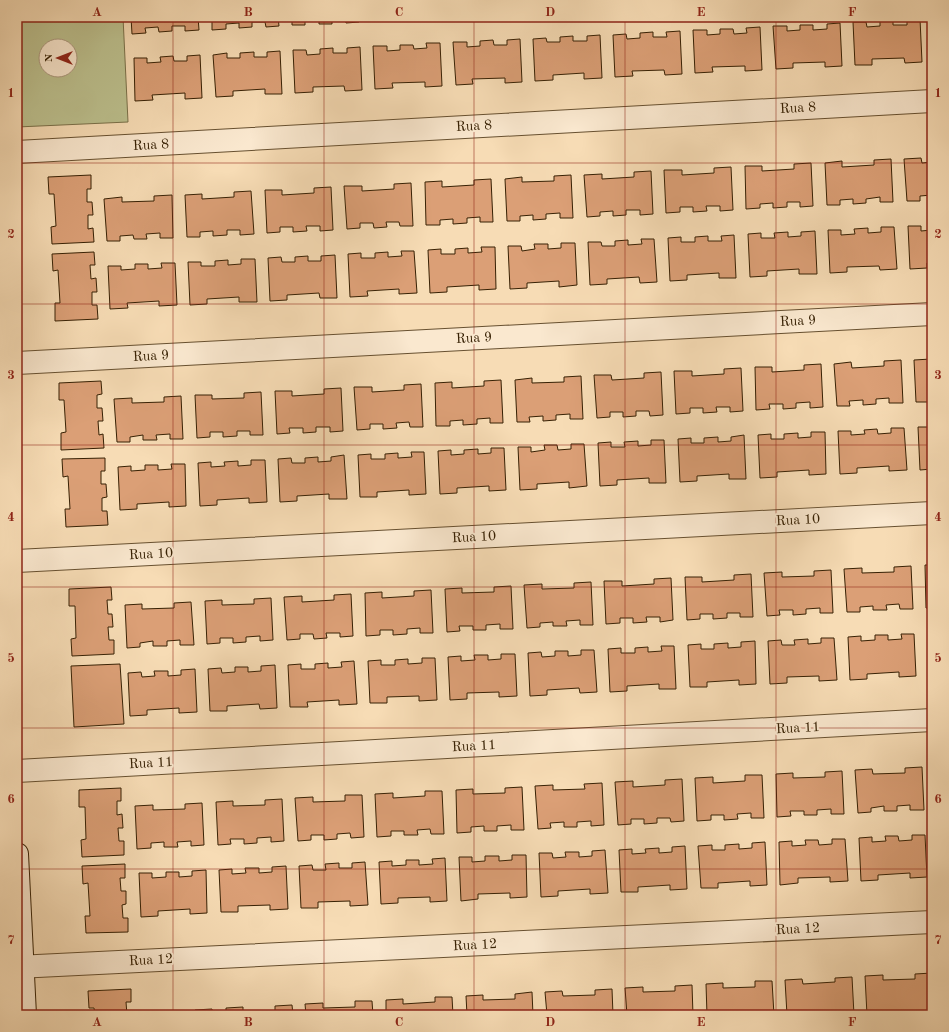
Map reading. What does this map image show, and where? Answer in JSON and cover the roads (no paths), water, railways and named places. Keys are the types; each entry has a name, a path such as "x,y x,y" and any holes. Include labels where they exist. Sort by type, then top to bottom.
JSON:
{"street":[{"name":"Rua 8","path":"17,152 932,101"},
{"name":"Rua 9","path":"17,363 932,314"},
{"name":"Rua 10","path":"17,561 932,513"},
{"name":"Rua 11","path":"17,771 932,720"},
{"path":"17,854 20,967 25,1015"},
{"name":"Rua 12","path":"20,967 932,922"}]}
